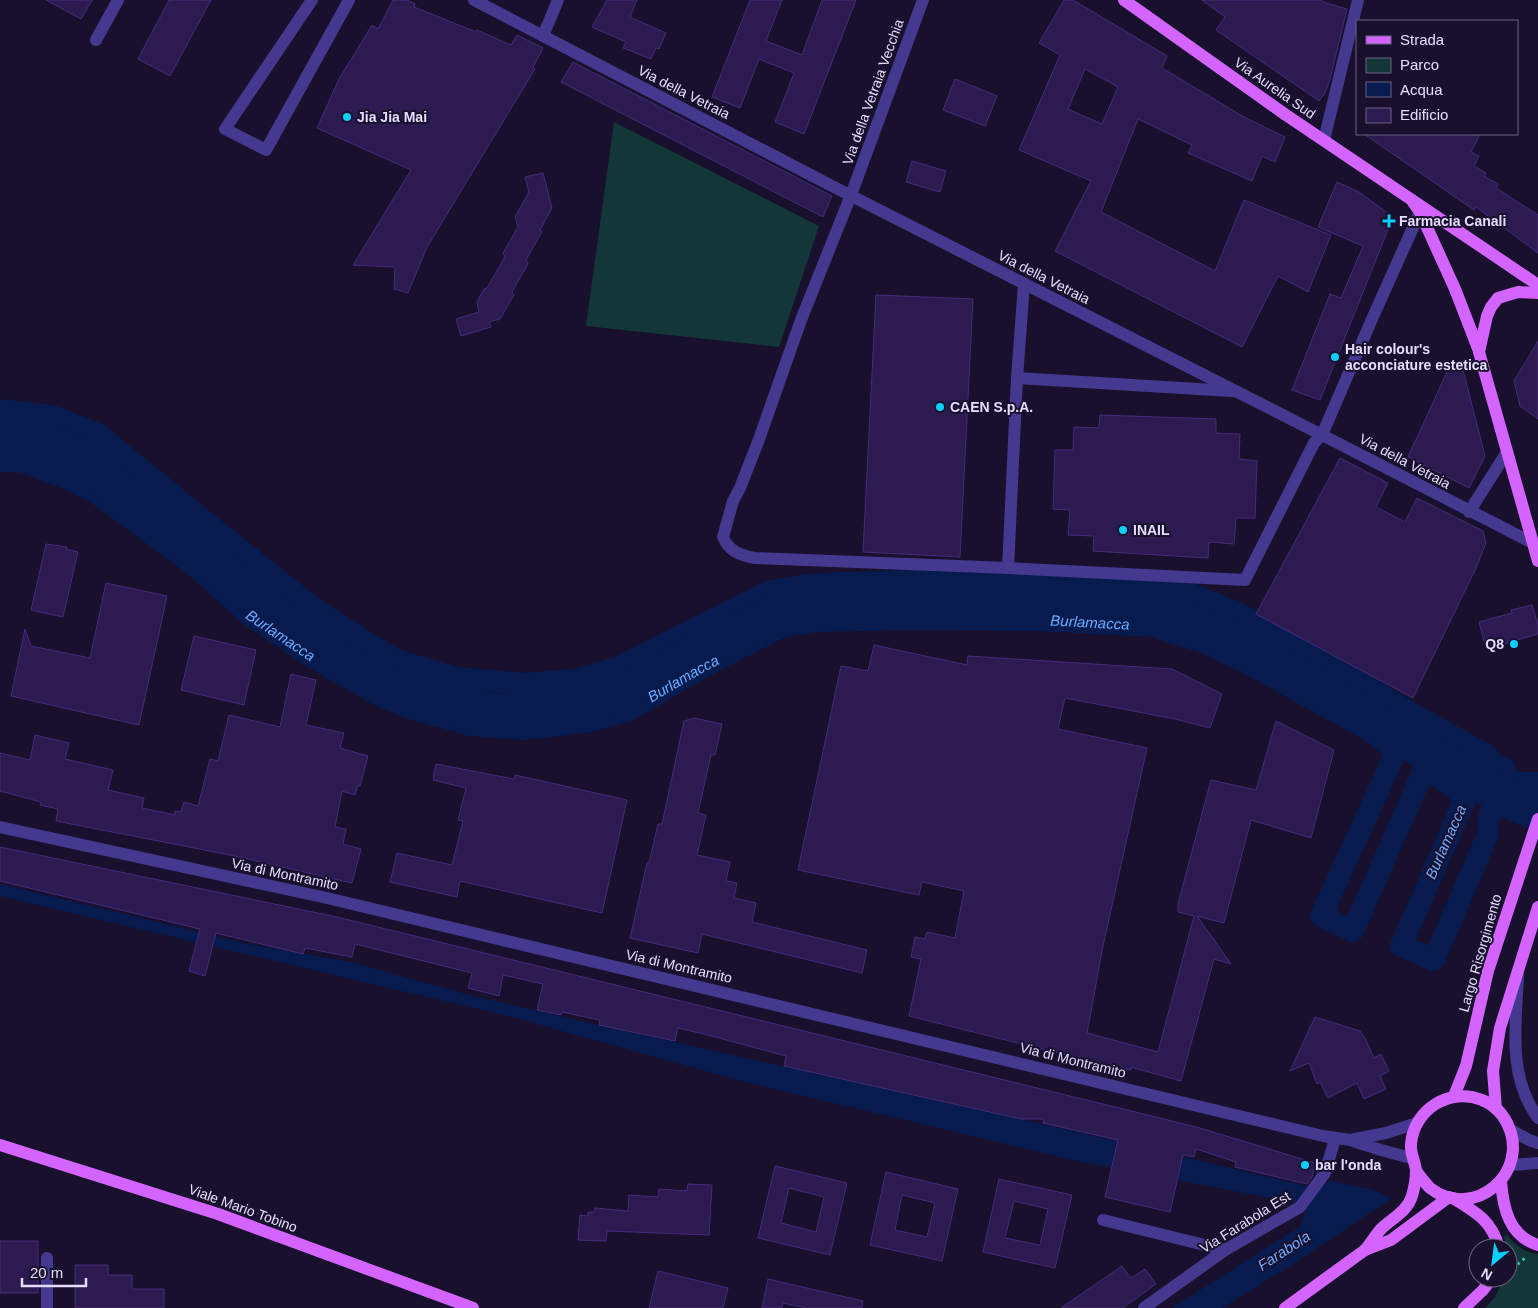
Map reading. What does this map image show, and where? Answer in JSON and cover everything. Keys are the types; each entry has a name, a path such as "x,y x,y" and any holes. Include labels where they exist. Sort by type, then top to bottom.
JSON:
{"main road":[{"name":"Via Aurelia Sud","path":"1124,0 1286,115 1538,284"},
{"name":"Via Aurelia Sud","path":"1410,198 1420,212 1455,289 1479,352 1538,560"},
{"path":"1479,352 1487,316 1498,298 1518,292 1538,294"},
{"name":"Largo Risorgimento","path":"1454,1096 1466,1066 1488,971 1538,819"},
{"path":"1496,1109 1493,1071 1496,1050 1505,1010 1538,907"},
{"path":"1285,1308 1365,1250 1391,1240 1451,1198 1466,1199 1479,1196 1501,1182 1514,1155 1511,1130 1505,1118 1484,1101 1469,1096 1454,1096 1433,1105 1426,1110 1417,1122 1410,1146 1411,1158 1416,1170 1429,1187 1451,1198 1484,1220 1491,1228 1495,1238"},
{"name":"Viale Mario Tobino","path":"0,1144 209,1211 473,1308"},
{"path":"1365,1250 1382,1228 1405,1209 1412,1197 1416,1170"},
{"path":"1501,1182 1504,1207 1512,1225 1527,1241 1538,1245"},
{"path":"1464,1308 1484,1288"}],"street":[{"path":"96,40 118,0"},
{"path":"312,0 225,129 266,150 349,0"},
{"name":"Via della Vetraia","path":"474,0 1024,284 1533,543"},
{"path":"543,36 558,0"},
{"name":"Via della Vetraia Vecchia","path":"923,0 758,442 740,488 733,500 723,537 731,551 755,558 1008,568"},
{"path":"1324,140 1358,0"},
{"path":"1024,284 1017,378 1008,568 1245,580 1314,443 1322,434 1420,212"},
{"path":"1017,378 1236,391"},
{"path":"1469,512 1507,452"},
{"name":"Via di Montramito","path":"0,828 327,898 1335,1139 1350,1140 1411,1158"},
{"path":"1519,970 1516,1058 1518,1077 1525,1097 1538,1118"},
{"name":"Via di Montramito","path":"1350,1140 1386,1133 1417,1122"},
{"path":"1511,1130 1538,1144"},
{"name":"Via Farabola Est","path":"1144,1308 1225,1250 1300,1207 1325,1174 1335,1139"},
{"path":"1511,1164 1538,1162"},
{"path":"1103,1220 1225,1250"},
{"path":"47,1258 47,1308"}],"green space":[{"path":"614,122 819,226 779,347 586,326"},
{"path":"1518,1245 1528,1252 1538,1254 1538,1308 1485,1308 1495,1297 1499,1288 1518,1288"}],"water":[{"name":"Farabola","path":"0,884 248,944 351,962 465,994 1082,1133 1311,1187 1329,1181 1371,1189 1392,1198 1287,1268 1222,1308 1172,1308 1301,1226 1307,1205 1072,1160 745,1082 512,1017 0,896"}],"building":[{"path":"46,0 92,0 81,19"},
{"path":"169,0 211,0 170,76 138,59"},
{"path":"393,0 407,0 415,4 414,7 476,32 477,30 511,45 517,35 543,48 533,67 535,69 427,247 408,293 394,289 395,267 353,265 411,170 317,128 339,79 372,25 378,29"},
{"path":"607,0 637,0 630,17 666,33 659,49 656,48 651,59 623,48 626,42 592,27"},
{"path":"750,0 782,0 766,41 802,55 822,0 856,0 804,134 775,122 794,73 759,59 740,108 712,97"},
{"path":"1064,0 1073,0 1167,56 1162,68 1244,117 1285,137 1275,162 1262,156 1252,181 1188,153 1192,145 1138,119 1101,212 1215,271 1244,200 1331,235 1308,292 1278,276 1242,347 1055,251 1091,181 1019,150 1060,55 1039,43","holes":["1085,69 1118,87 1102,124 1068,109"]},
{"path":"1202,0 1321,0 1347,9 1330,79 1325,93 1319,101 1216,30 1225,17"},
{"path":"573,62 832,196 823,217 561,82"},
{"path":"955,79 997,96 985,126 943,110"},
{"path":"1365,135 1480,135 1471,152 1479,156 1474,166 1486,173 1484,176 1498,184 1496,188 1538,215 1538,253 1476,207 1474,210"},
{"path":"912,161 946,171 940,192 906,182"},
{"path":"543,173 552,208 540,230 542,232 526,260 528,264 512,292 514,295 500,319 489,322 491,327 461,336 456,319 479,312 477,302 505,257 503,253 518,227 515,217 529,192 525,177"},
{"path":"1337,182 1359,192 1393,217 1320,400 1292,390 1330,294 1341,298 1363,246 1318,227"},
{"path":"876,295 973,299 960,557 863,552"},
{"path":"1538,341 1538,419 1520,406 1514,381"},
{"path":"1452,361 1463,370 1485,456 1469,488 1408,457"},
{"path":"1100,415 1216,419 1216,433 1240,434 1239,459 1257,461 1255,518 1236,518 1234,544 1209,542 1208,558 1093,551 1094,536 1068,535 1070,510 1053,509 1055,450 1073,450 1074,427 1099,428"},
{"path":"1340,458 1388,483 1376,507 1405,522 1417,498 1483,531 1486,543 1476,568 1413,698 1256,614"},
{"path":"46,544 67,547 66,549 78,552 63,617 31,610"},
{"path":"106,583 167,596 139,725 11,696 25,629 31,646 90,658"},
{"path":"1532,605 1538,625 1538,634 1486,649 1479,622 1512,613 1511,610"},
{"path":"194,636 256,650 244,705 181,690"},
{"path":"874,645 967,665 968,656 1172,669 1222,694 1210,728 1175,719 1065,698 1058,729 1147,748 1103,946 1087,1033 1158,1052 1194,916 1178,912 1178,904 1211,780 1256,790 1276,721 1334,750 1311,838 1251,820 1224,923 1197,916 1231,964 1214,959 1181,1081 1131,1067 1131,1070 1090,1061 909,1016 921,959 911,957 915,937 925,939 927,932 955,938 964,891 922,882 919,895 798,870 841,666 868,671"},
{"path":"291,674 316,680 306,725 344,733 340,748 368,756 360,786 358,785 355,795 342,791 335,827 346,829 343,844 361,849 352,883 230,855 56,821 58,809 40,805 41,802 0,791 0,753 30,760 35,735 69,743 65,759 113,770 108,790 144,798 142,808 175,815 175,811 181,812 184,802 198,806 210,759 218,761 229,715 280,727"},
{"path":"694,718 722,724 715,755 711,755 698,813 706,815 697,855 730,862 726,881 737,883 734,898 756,903 752,922 867,950 862,973 702,934 698,953 630,938 647,863 649,863 658,824 662,824 684,721"},
{"path":"436,764 514,779 515,775 627,800 602,913 460,881 457,897 390,882 397,853 452,865 463,821 458,820 466,788 433,780"},
{"path":"0,847 337,917 1200,1128 1315,1163 1312,1177 1307,1184 1235,1167 1236,1162 1196,1149 1194,1157 1183,1155 1170,1212 1105,1197 1118,1140 1043,1123 1044,1119 1021,1119 784,1066 786,1056 678,1028 675,1041 599,1025 600,1020 562,1012 561,1015 537,1010 543,984 503,975 499,996 468,988 472,973 355,944 352,957 305,948 303,954 216,933 205,976 189,971 200,929 0,881"},
{"path":"1315,1017 1360,1031 1374,1058 1381,1054 1389,1071 1380,1076 1386,1089 1364,1099 1357,1083 1328,1098 1320,1082 1317,1084 1309,1063 1290,1071"},
{"path":"775,1166 847,1183 830,1255 758,1238","holes":["789,1188 824,1197 816,1232 781,1223"]},
{"path":"886,1172 958,1189 942,1261 870,1245","holes":["902,1195 935,1203 927,1237 895,1230"]},
{"path":"999,1179 1072,1195 1055,1268 983,1252","holes":["1014,1201 1048,1209 1040,1245 1005,1238"]},
{"path":"688,1184 712,1185 709,1235 607,1231 606,1241 578,1240 580,1215 588,1216 588,1212 595,1212 595,1208 628,1211 629,1195 658,1197 659,1189 687,1191"},
{"path":"0,1241 38,1241 38,1293 0,1293"},
{"path":"75,1265 108,1265 108,1275 132,1275 132,1289 164,1289 164,1308 75,1308"},
{"path":"1122,1266 1131,1278 1145,1269 1156,1284 1123,1308 1061,1308"},
{"path":"658,1271 728,1288 723,1308 649,1308"},
{"path":"768,1279 863,1301 862,1308 806,1308 783,1303 782,1308 762,1308"}],"waterway":[{"name":"Burlamacca","path":"0,410 52,416 98,434 316,610 394,659 456,678 526,684 578,679 619,667 770,591 814,584 968,579 1146,586 1188,593 1236,612 1304,648 1414,715 1487,755 1490,763 1505,768 1504,775 1519,783 1538,783"},
{"name":"Burlamacca","path":"0,438 10,437 40,441 78,456 308,640 354,669 397,690 431,702 495,713 556,711 586,704 628,688 778,613 839,609 1047,607 1131,610 1178,615 1249,648 1513,801 1538,809"},
{"name":"Burlamacca","path":"0,461 23,462 66,478 96,493 193,564 251,616 317,660 377,694 410,708 470,725 525,729 591,721 629,710 701,668 781,627 817,621 907,619 1040,620 1153,626 1203,642 1246,662 1369,730 1392,747 1391,763 1321,916 1353,931 1423,772 1434,774 1466,797 1401,946 1434,960 1488,834 1489,817 1494,802 1538,821"}],"place":[{"name":"Jia Jia Mai","path":"347,117"},
{"name":"Farmacia Canali","path":"1389,221"},
{"name":"Hair colour's acconciature estetica","path":"1335,357"},
{"name":"CAEN S.p.A.","path":"940,407"},
{"name":"INAIL","path":"1123,530"},
{"name":"Q8","path":"1514,644"},
{"name":"bar l'onda","path":"1305,1165"}]}
